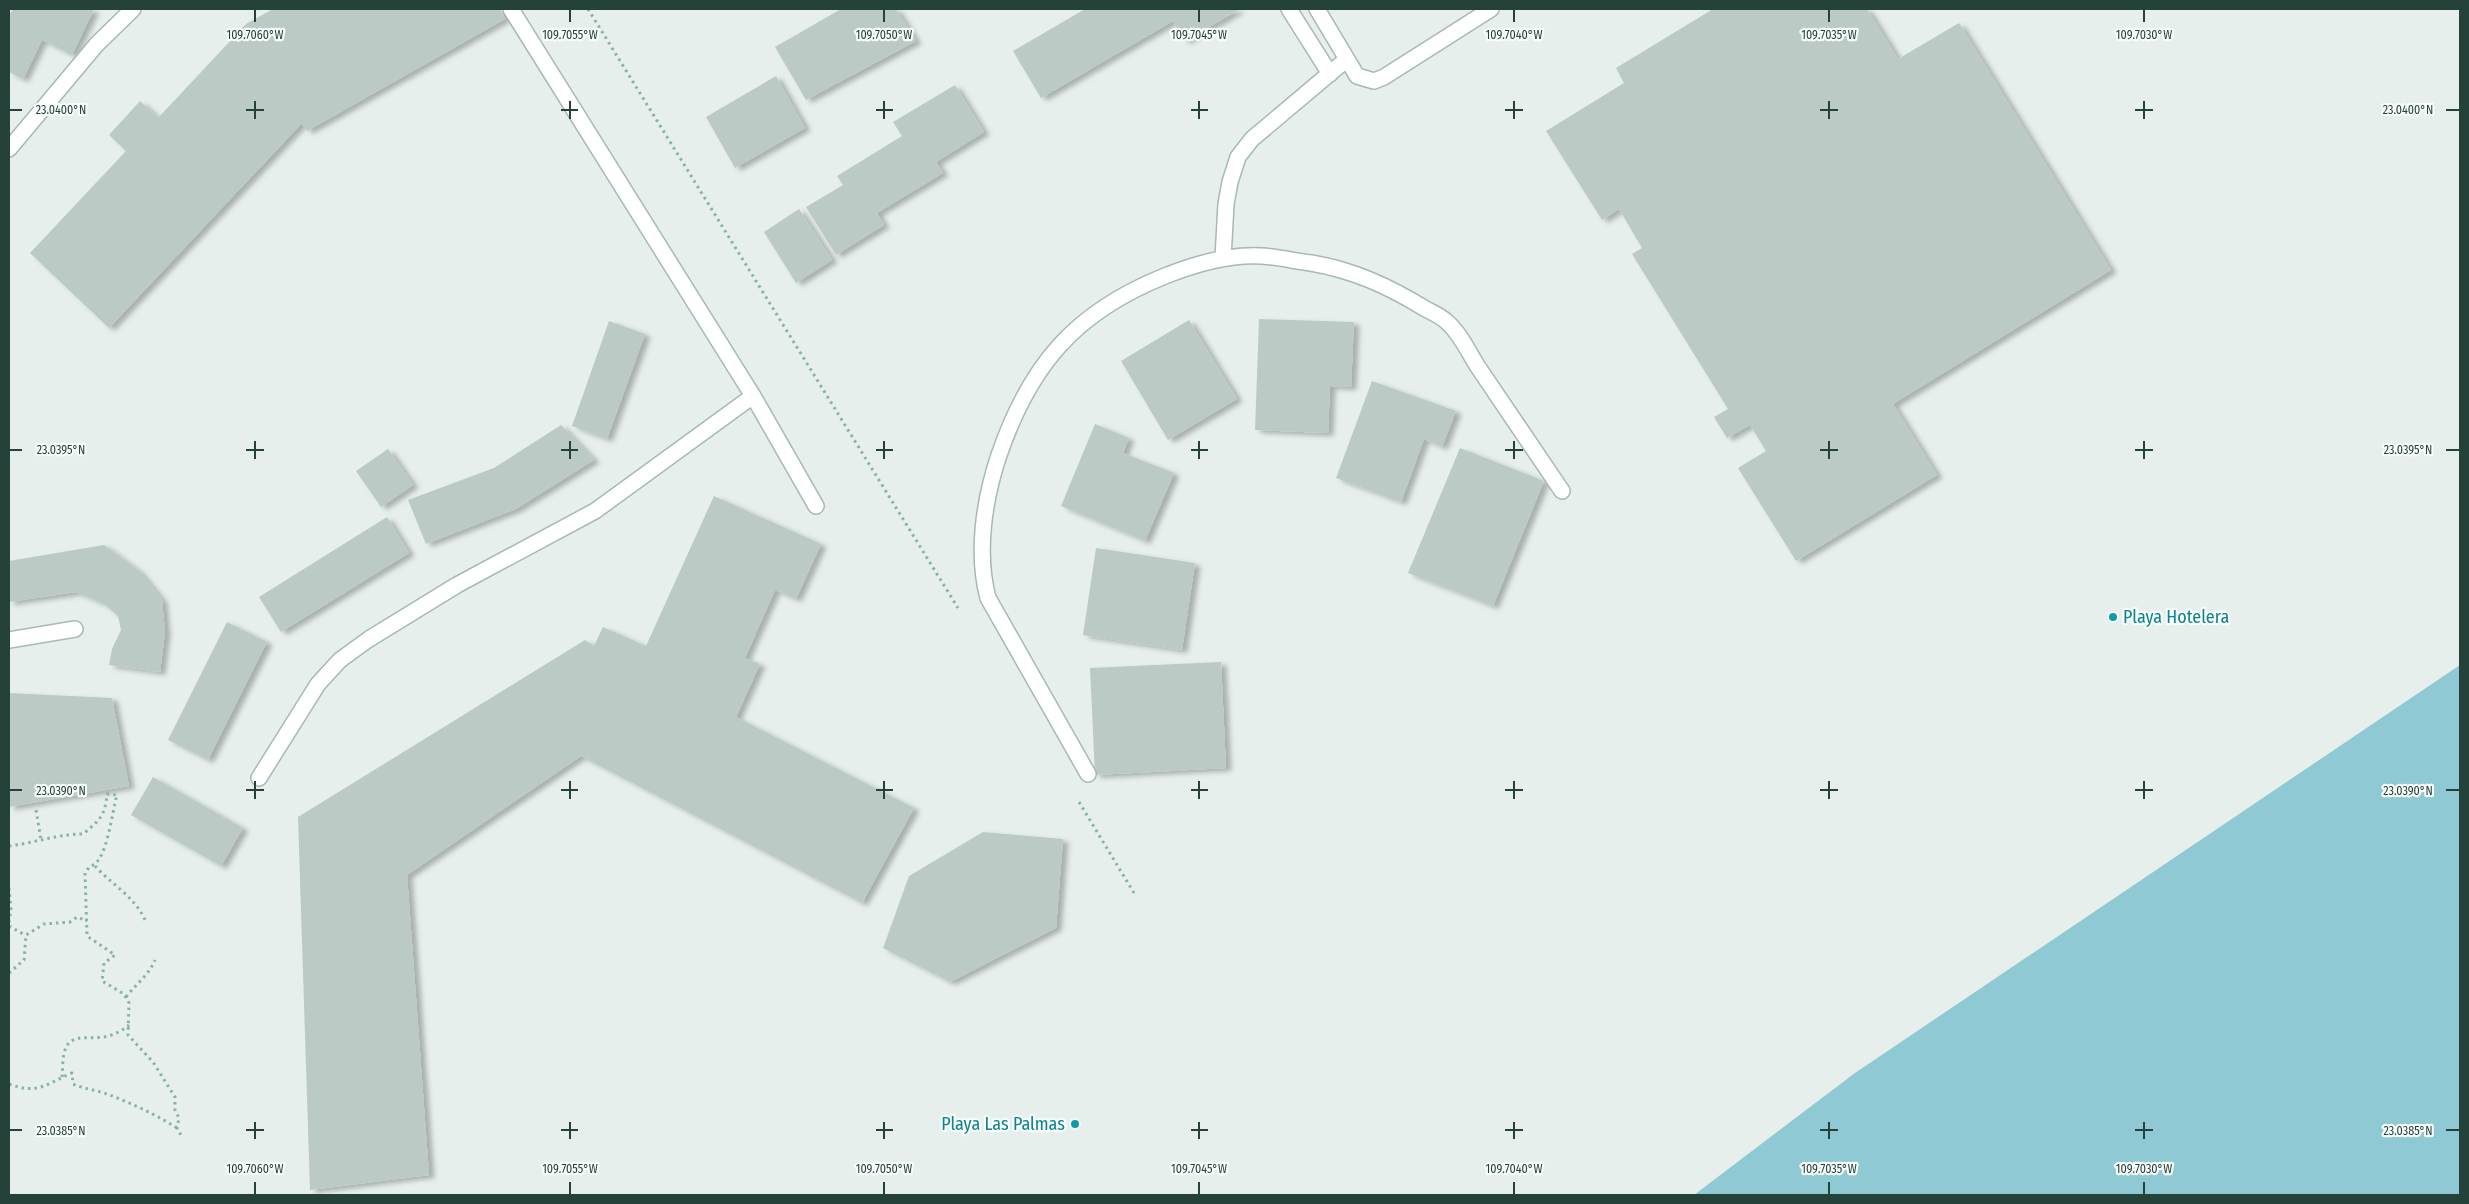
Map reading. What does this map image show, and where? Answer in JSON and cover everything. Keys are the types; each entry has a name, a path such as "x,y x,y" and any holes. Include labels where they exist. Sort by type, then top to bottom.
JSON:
{"street":[{"path":"9,148 97,44 133,9"},
{"path":"511,9 753,396 816,506"},
{"path":"1289,9 1330,74"},
{"path":"1317,9 1357,76 1374,81 1384,77 1491,9"},
{"path":"1223,258 1226,204 1230,182 1238,158 1252,139 1347,59"},
{"path":"1088,774 988,598 983,581 983,550 991,479 1009,425 1032,381 1056,348 1095,312 1135,288 1179,270 1223,258 1260,256 1339,268 1370,279 1401,294 1448,322 1562,491"},
{"path":"258,778 318,684 340,660 369,638 457,585 595,511 753,396"},
{"path":"9,640 75,629"}],"path":[{"path":"588,9 961,612"},
{"path":"10,846 84,834 100,820 106,810 107,794 118,795 110,817 111,828 100,860 95,866 90,866 85,873 87,936 115,955 104,963 102,981 126,997 130,1002 128,1035 153,1062 175,1097 175,1110 178,1118 177,1128"},
{"path":"1077,800 1134,893"},
{"path":"36,810 41,840"},
{"path":"95,866 108,881 134,902 144,920"},
{"path":"9,888 11,909 9,920"},
{"path":"26,935 44,924 70,922 76,918 87,921"},
{"path":"9,926 18,929 26,935"},
{"path":"9,974 24,960 26,935"},
{"path":"126,997 140,980 150,972 155,960"},
{"path":"62,1077 65,1050 71,1040 80,1036 90,1039 107,1036 130,1025"},
{"path":"9,1084 36,1090 47,1087 72,1073 73,1084 104,1093 142,1108 177,1128 181,1134"}],"water":[{"path":"2460,665 2460,1195 1694,1195 1855,1073"}],"building":[{"path":"14,9 94,9 72,55 42,40 23,79 9,72 9,14"},
{"path":"273,9 500,9 505,19 307,131 302,123 109,328 30,253 126,151 109,135 140,101 158,118 246,24"},
{"path":"841,9 896,9 916,41 806,100 775,47"},
{"path":"1085,9 1240,9 1185,41 1173,21 1041,98 1013,51"},
{"path":"1713,9 1867,9 1898,59 1959,23 2111,270 1893,404 1937,475 1796,561 1738,468 1766,451 1750,425 1727,438 1714,417 1728,409 1632,254 1642,248 1619,209 1602,220 1546,131 1624,83 1616,68"},
{"path":"776,76 805,128 735,168 706,117"},
{"path":"955,85 984,132 936,162 943,173 877,213 884,225 836,255 806,207 843,185 837,176 902,136 893,122"},
{"path":"799,209 832,260 796,283 764,232"},
{"path":"1259,319 1354,322 1351,387 1330,386 1328,433 1255,430"},
{"path":"1189,320 1237,399 1168,440 1121,361"},
{"path":"609,321 645,334 607,439 572,426"},
{"path":"1372,381 1456,411 1442,447 1424,439 1401,502 1336,478"},
{"path":"1095,424 1129,438 1123,453 1174,473 1145,541 1061,506"},
{"path":"561,425 594,460 516,509 426,544 408,500 494,468"},
{"path":"1460,448 1544,481 1493,606 1408,573"},
{"path":"388,449 413,485 381,507 356,471"},
{"path":"714,496 821,544 796,599 775,590 745,658 760,664 736,717 914,808 862,903 581,756 407,875 429,1175 310,1190 298,817 585,640 594,646 603,627 646,646"},
{"path":"387,517 409,553 281,632 259,597"},
{"path":"104,545 139,571 162,600 165,632 160,672 109,665 112,649 121,630 118,616 104,604 76,592 9,602 9,561"},
{"path":"1096,548 1195,563 1182,650 1083,635"},
{"path":"227,622 267,642 208,760 168,740"},
{"path":"1221,662 1226,768 1095,775 1090,668"},
{"path":"9,693 112,698 129,786 9,807"},
{"path":"153,777 243,828 221,866 131,815"},
{"path":"983,832 1063,839 1056,928 950,982 883,948 909,876"}],"place":[{"name":"Playa Hotelera","path":"2113,617"},
{"name":"Playa Las Palmas","path":"1075,1124"}]}
